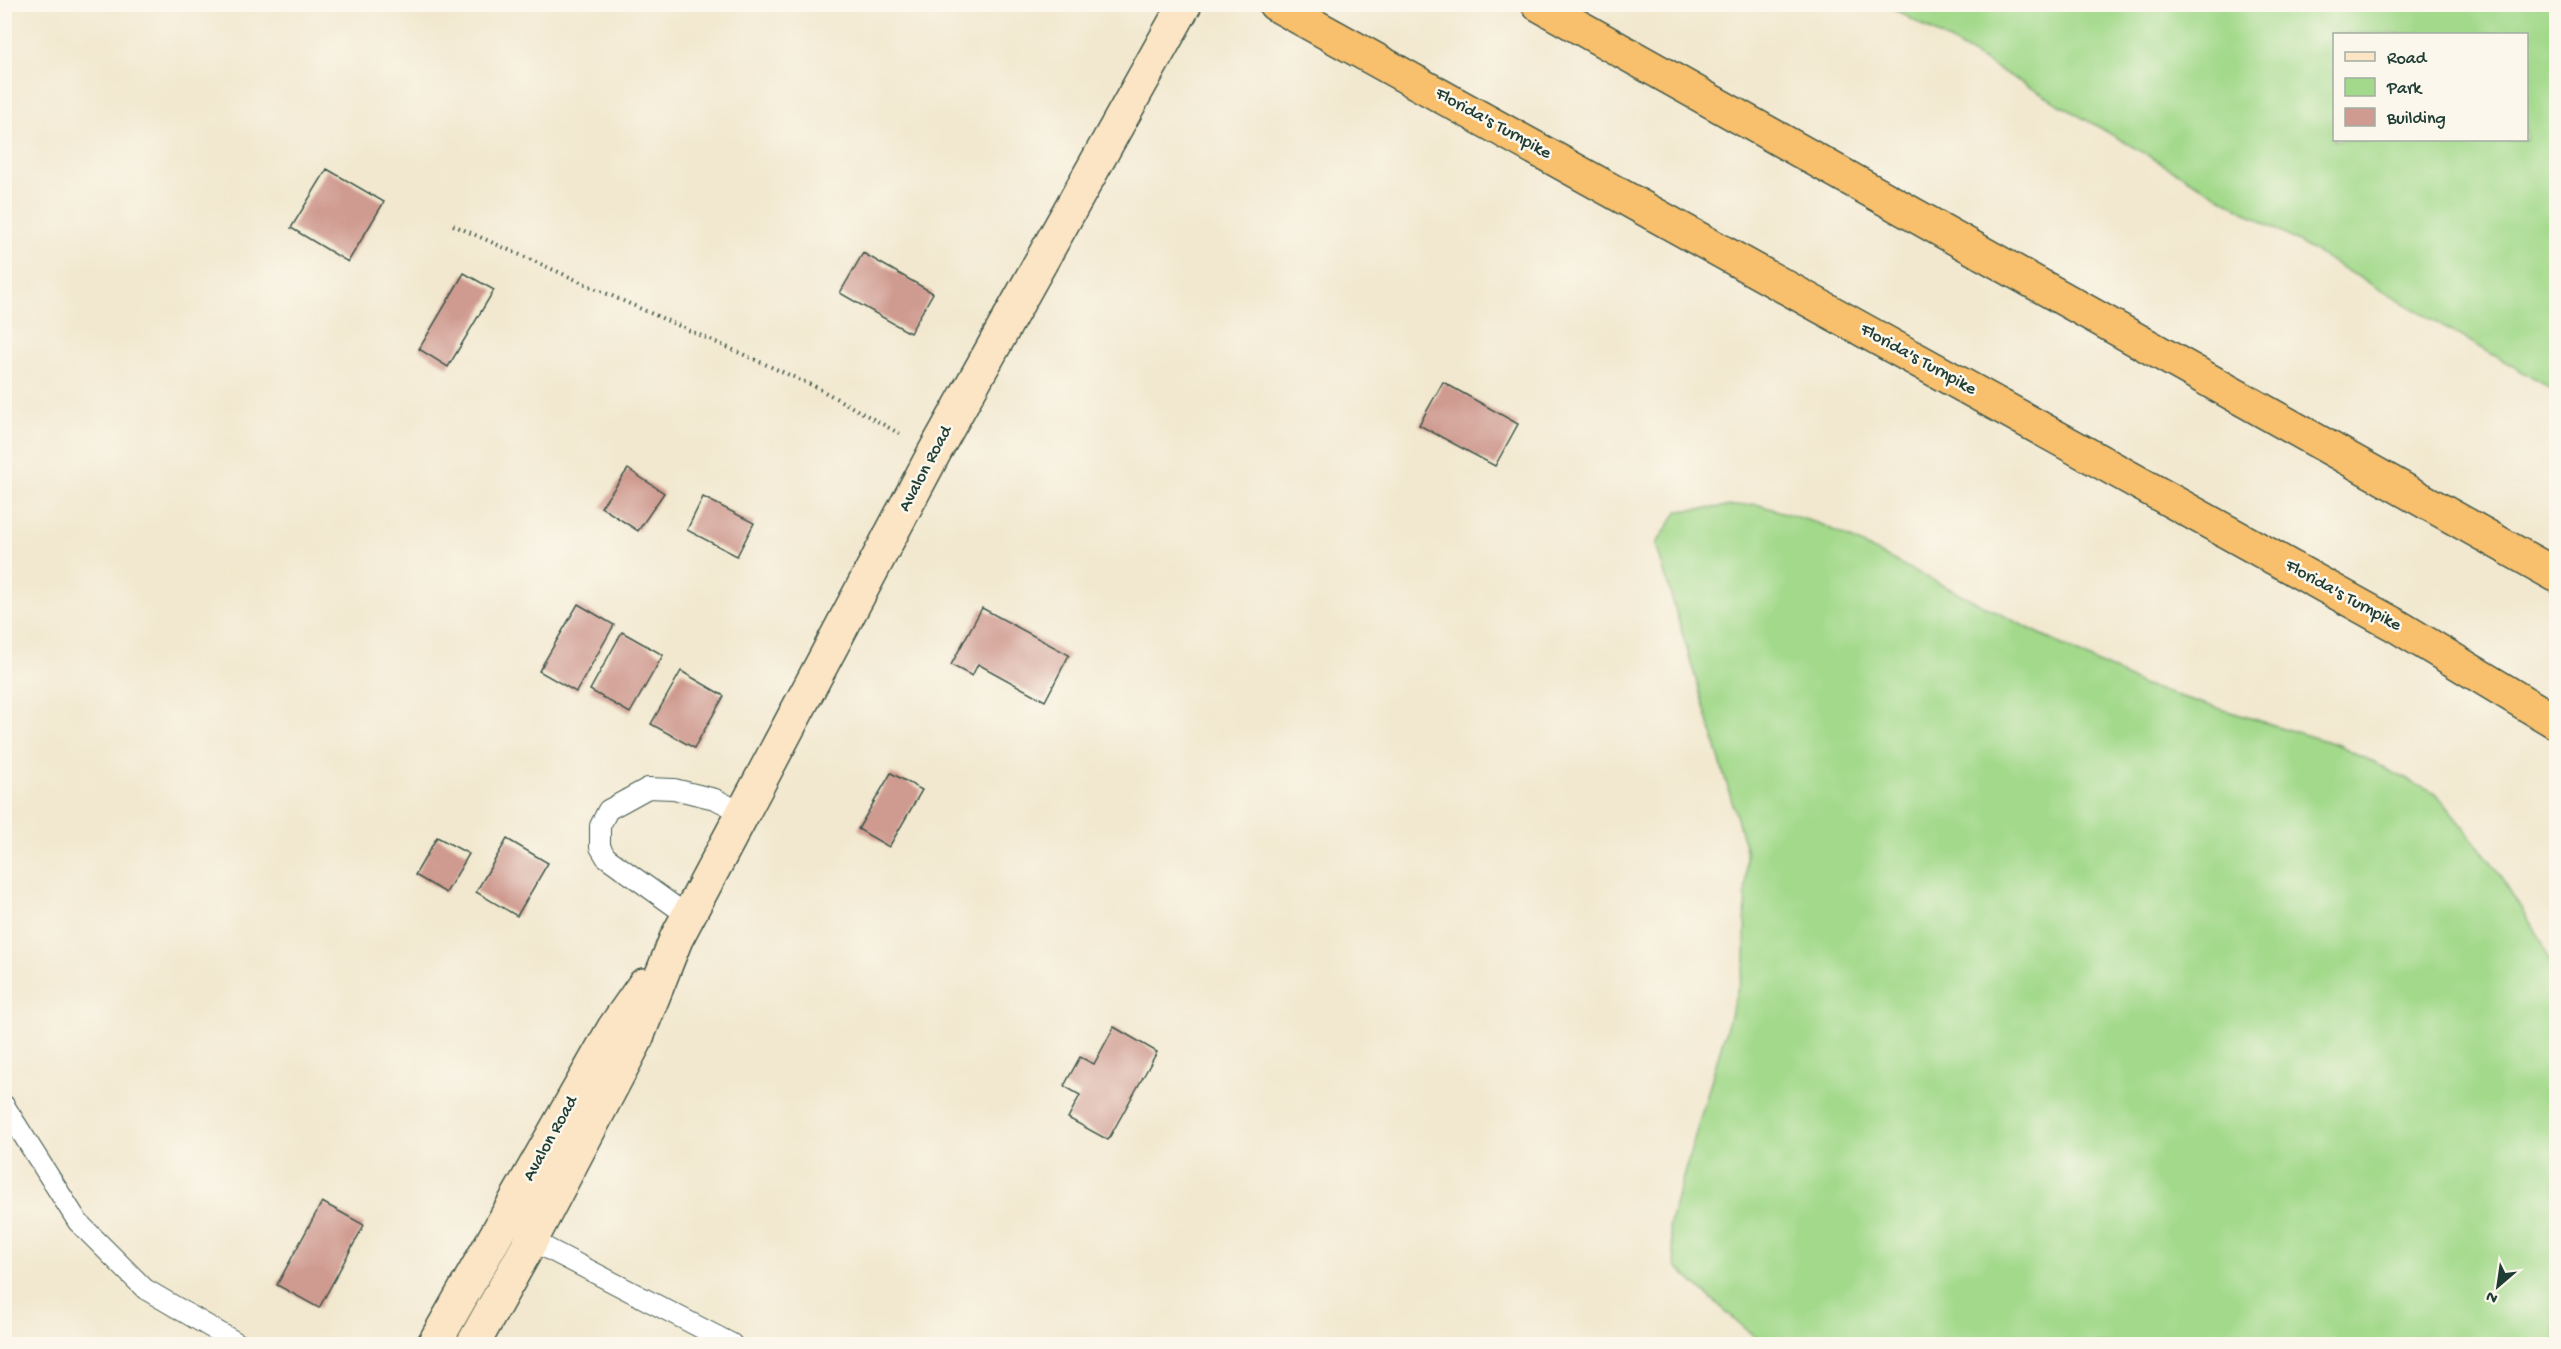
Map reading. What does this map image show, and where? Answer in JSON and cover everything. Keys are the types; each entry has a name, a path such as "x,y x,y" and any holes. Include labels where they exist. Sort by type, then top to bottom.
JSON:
{"highway":[{"name":"Florida's Turnpike","path":"1275,4 2397,626 2556,722"},
{"path":"1538,4 2556,575"}],"main road":[{"name":"Avalon Road","path":"473,1344 531,1240 635,1042 682,928 934,453 1185,4"},
{"name":"Avalon Road","path":"434,1344 614,1028 682,928"}],"lane":[{"path":"682,928 606,857 600,847 600,826 608,810 648,788 674,789 715,799 743,813"},
{"path":"4,1105 78,1222 145,1289 239,1344"},
{"path":"531,1240 732,1344"}],"path":[{"path":"453,225 814,386 934,453"}],"green space":[{"path":"1887,5 2556,5 2556,391"},
{"path":"1756,504 1823,525 2142,685 2339,745 2436,794 2492,863 2541,939 2556,978 2556,1344 1763,1344 1676,1267 1669,1226 1745,964 1746,849 1656,544 1678,511"}],"building":[{"path":"327,169 384,202 348,262 291,228"},
{"path":"863,253 933,293 910,333 840,293"},
{"path":"464,273 494,290 448,367 419,349"},
{"path":"1443,382 1518,424 1495,466 1419,425"},
{"path":"628,469 664,493 638,531 601,507"},
{"path":"703,497 754,523 737,556 687,530"},
{"path":"578,604 614,625 576,692 539,671"},
{"path":"982,608 1069,655 1045,701 978,664 972,676 951,665"},
{"path":"622,632 663,655 630,713 590,690"},
{"path":"681,671 724,696 694,748 651,724"},
{"path":"891,773 922,790 889,847 858,829"},
{"path":"437,837 469,854 446,893 415,875"},
{"path":"507,839 548,863 517,916 476,892"},
{"path":"1114,1027 1157,1052 1108,1140 1068,1118 1080,1095 1064,1086 1080,1057 1094,1064"},
{"path":"322,1202 364,1225 319,1308 277,1285"}]}
